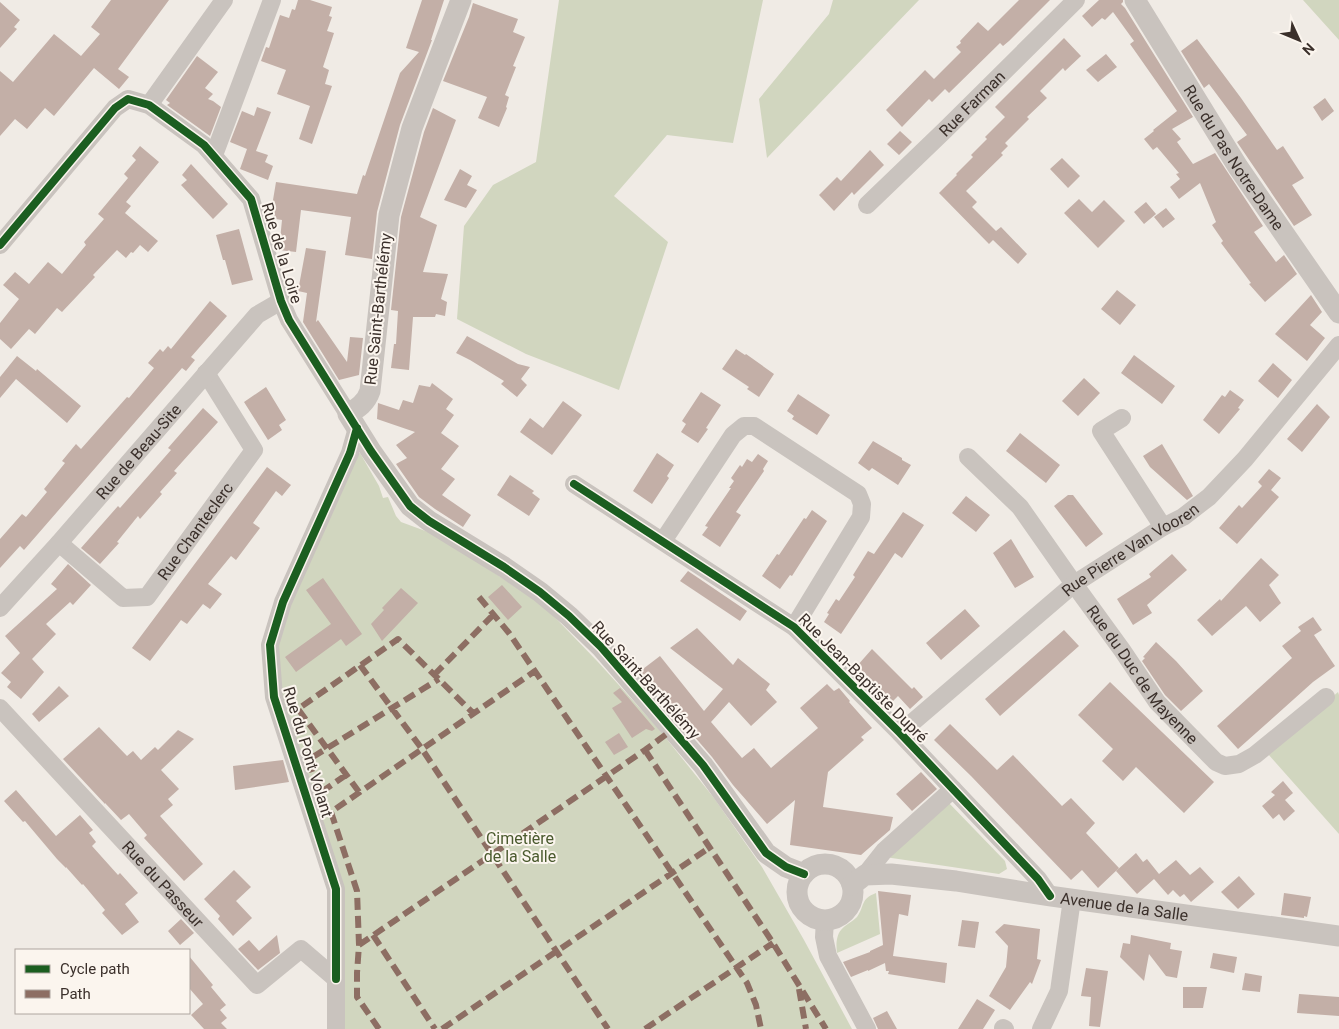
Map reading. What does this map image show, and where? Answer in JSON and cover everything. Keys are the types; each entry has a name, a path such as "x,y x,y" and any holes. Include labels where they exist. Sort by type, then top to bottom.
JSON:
{"street":[{"path":"149,105 224,0"},
{"path":"214,155 272,0"},
{"name":"Rue Saint-Barthélémy","path":"461,0 412,128 389,215 368,397 353,421 410,506 504,567 540,592 569,616 601,647 702,765 766,853 786,866 804,874"},
{"name":"Rue Farman","path":"867,205 1076,0"},
{"name":"Rue du Pas Notre-Dame","path":"1135,0 1238,167 1339,313"},
{"name":"Rue de la Loire","path":"0,245 115,108 128,99 149,105 204,145 251,199 281,301 289,320 353,421"},
{"name":"Rue de Beau-Site","path":"0,608 258,316 281,301"},
{"name":"Rue Pierre Van Vooren","path":"900,733 1074,584 1163,527 1183,517 1209,497 1245,459 1339,345"},
{"name":"Rue Chanteclerc","path":"59,543 123,598 147,597 254,450 206,373"},
{"path":"1122,418 1102,430 1163,527"},
{"name":"Rue du Pont Volant","path":"336,1029 336,889 274,697 270,645 282,602 350,453 353,421"},
{"path":"663,541 733,435 744,426 754,426 858,494 862,504 861,517 794,627"},
{"name":"Rue du Duc de Mayenne","path":"968,457 1020,507 1157,702 1216,762 1225,766 1239,764 1255,755 1326,697"},
{"name":"Rue Jean-Baptiste Dupré","path":"574,484 794,627 900,733 1038,880 1050,896"},
{"name":"Rue du Passeur","path":"0,708 257,985 301,949 336,979"},
{"path":"859,880 849,877 836,866 819,865 811,868 804,874 800,881 798,899 808,914 816,918 824,920 833,919 840,915 851,902 859,880 884,850 953,789"},
{"name":"Avenue de la Salle","path":"859,880 890,874 956,881 1339,936"},
{"path":"1041,1029 1059,991 1062,980 1072,899"},
{"path":"824,920 824,937 828,956 867,1029"}],"green space":[{"path":"559,0 763,0 733,143 667,135 614,196 668,242 619,390 526,354 457,319 464,226 493,185 536,162"},
{"path":"833,0 919,0 767,158 759,99 829,14"},
{"path":"1303,0 1339,0 1339,40"},
{"name":"Cimetière de la Salle","path":"357,453 360,453 379,486 383,498 388,497 396,516 401,522 439,536 544,606 657,727 714,798 762,867 852,1029 343,1029 344,957 284,712 277,649 290,599"},
{"path":"1338,692 1339,695 1339,834 1268,754"},
{"path":"948,802 1005,861 1007,869 999,874 885,857"},
{"path":"876,893 880,934 837,953 839,932 857,917 867,898"}],"building":[{"path":"111,0 169,0 118,69 129,77 119,89 94,68 54,116 45,108 27,129 15,119 0,136 0,71 13,82 54,34 81,56 100,34 91,27"},
{"path":"298,0 310,0 332,7 329,16 332,17 327,31 334,33 323,67 329,70 325,84 332,86 312,144 299,139 310,106 277,94 286,70 261,61 266,47 269,48 280,15 289,18 292,9 295,10"},
{"path":"422,0 444,0 432,40 400,125 377,212 372,259 345,255 351,217 301,210 296,252 279,250 282,220 270,218 276,182 357,194 363,175 365,176 400,73 419,52 406,48"},
{"path":"1019,0 1050,0 1009,41 1003,46 1000,43 949,93 945,89 932,102 929,99 902,127 886,110 925,70 934,79 961,52 956,47 978,22 988,31"},
{"path":"1099,0 1123,0 1121,4 1193,117 1172,129 1181,139 1177,142 1193,164 1215,153 1263,226 1254,232 1276,262 1284,255 1297,274 1265,302 1249,284 1251,283 1221,243 1223,241 1212,225 1216,222 1200,183 1179,199 1170,187 1180,179 1176,174 1179,173 1157,147 1153,150 1144,139 1177,111 1130,44 1134,41 1113,12 1105,20 1102,18 1092,27 1082,16"},
{"path":"0,2 20,20 14,27 17,29 0,48"},
{"path":"473,3 518,19 513,32 525,37 513,66 516,67 505,95 509,97 507,108 499,127 478,118 487,97 443,81"},
{"path":"1064,38 1081,56 1065,71 1063,68 1040,91 1047,98 1027,117 1029,119 1005,143 1008,146 1001,153 1003,155 966,191 977,202 972,207 996,231 1001,227 1027,254 1018,264 993,240 989,244 939,193 973,157 971,155 987,139 985,137 1005,117 995,107"},
{"path":"1197,39 1277,150 1283,146 1304,178 1292,185 1312,215 1294,226 1237,142 1247,135 1209,84 1204,88 1181,51"},
{"path":"1106,54 1117,67 1098,82 1086,70"},
{"path":"197,56 218,72 205,88 213,94 208,99 221,107 210,136 167,105 170,103 166,100"},
{"path":"1325,98 1334,111 1322,121 1313,107"},
{"path":"257,107 271,112 256,151 268,155 265,162 273,166 268,180 240,169 247,149 230,142 242,111 254,116"},
{"path":"433,108 456,120 420,217 437,225 423,272 448,274 441,299 447,302 445,316 436,314 435,317 413,317 409,370 391,368 394,344 396,344 398,311 391,310 401,217 424,132"},
{"path":"900,131 912,142 899,155 887,144"},
{"path":"140,146 159,162 126,202 131,206 125,213 158,241 148,252 140,245 126,258 117,250 62,312 57,308 35,334 29,329 11,349 0,339 0,323 19,299 3,285 15,272 29,284 48,262 62,274 86,245 84,242 104,219 98,214 128,178 124,174 136,160 132,156"},
{"path":"870,150 884,165 854,195 852,192 834,211 819,195 837,177 841,181"},
{"path":"1062,158 1080,176 1068,188 1050,169"},
{"path":"191,164 228,204 213,219 181,185 187,180 182,175"},
{"path":"460,169 472,176 467,185 477,190 466,208 444,200"},
{"path":"1079,199 1092,212 1104,200 1125,221 1098,248 1064,213"},
{"path":"1146,202 1156,214 1144,224 1134,212"},
{"path":"1166,208 1175,219 1163,228 1154,217"},
{"path":"239,229 253,280 232,285 216,235"},
{"path":"306,248 326,251 316,322 318,320 347,362 350,337 363,338 359,375 339,380 303,322 307,293 298,291"},
{"path":"1117,290 1136,305 1120,325 1101,309"},
{"path":"1311,295 1322,312 1310,325 1325,338 1307,361 1275,334"},
{"path":"210,301 227,316 191,357 195,360 186,371 182,368 24,550 20,546 0,568 0,539 22,514 26,517 47,492 44,489 65,463 62,461 76,444 81,449 127,397 129,398 154,368 148,363 160,349 163,352 168,346 171,349"},
{"path":"467,336 518,364 530,367 521,379 527,385 517,397 501,384 504,381 456,353"},
{"path":"736,349 774,374 759,397 747,389 749,387 722,369"},
{"path":"1134,355 1175,386 1162,404 1121,373"},
{"path":"17,356 36,371 37,369 81,406 67,423 16,379 0,398 0,377"},
{"path":"1273,363 1292,380 1278,398 1258,381"},
{"path":"1084,378 1100,393 1078,416 1062,401"},
{"path":"432,383 453,399 446,409 454,415 441,433 459,446 441,469 455,479 442,495 471,515 463,527 419,497 396,464 407,458 396,445 415,432 377,419 378,403 399,410 403,400 413,403 419,385 430,387"},
{"path":"266,387 286,420 279,425 282,430 268,440 244,402"},
{"path":"1230,390 1244,400 1238,408 1240,409 1219,434 1203,420 1222,395 1225,397"},
{"path":"701,392 721,405 698,443 681,432 686,424 682,421"},
{"path":"798,394 830,415 817,435 792,419 794,416 787,411"},
{"path":"563,401 582,415 552,455 520,432 530,418 543,428"},
{"path":"1317,404 1330,417 1302,452 1287,439"},
{"path":"203,408 218,422 174,471 177,473 160,492 162,494 140,519 138,516 117,542 119,543 100,564 81,548 118,506 120,508 171,450 168,448"},
{"path":"1020,433 1060,465 1046,483 1006,451"},
{"path":"873,441 911,465 898,485 872,468 869,471 858,463"},
{"path":"1162,444 1193,496 1187,500 1150,467 1143,456"},
{"path":"657,453 674,465 667,476 669,478 652,504 633,491"},
{"path":"758,454 768,461 763,469 764,471 736,512 741,515 720,547 702,535 708,527 705,526 731,488 729,488 734,481 731,478 740,465 742,467 747,459 752,462"},
{"path":"267,467 291,485 282,496 276,491 253,523 260,528 236,560 231,556 208,584 222,594 210,609 203,604 187,624 181,620 150,661 132,648"},
{"path":"1269,469 1281,478 1271,490 1279,497 1237,544 1219,528 1239,505 1242,508 1262,486 1258,482"},
{"path":"510,475 534,491 532,493 540,499 529,516 497,495"},
{"path":"1068,495 1073,495 1103,534 1086,547 1054,506"},
{"path":"966,496 990,515 976,532 952,513"},
{"path":"812,510 827,521 792,576 790,575 780,589 762,576 804,518 806,519"},
{"path":"903,512 924,525 902,558 895,553 841,634 824,622 829,614 827,613 836,599 839,601 855,577 853,575 868,551 874,554"},
{"path":"1011,539 1034,577 1015,588 993,553"},
{"path":"1172,554 1187,570 1147,605 1152,613 1133,625 1117,599 1151,577 1149,574"},
{"path":"1261,558 1279,575 1269,585 1281,603 1260,622 1246,606 1212,636 1197,620 1220,599 1221,601"},
{"path":"68,564 91,585 73,605 70,602 46,624 56,634 32,659 44,672 21,699 7,687 11,682 1,673 20,653 5,636 57,589 51,584"},
{"path":"688,571 747,611 740,621 680,581"},
{"path":"323,578 362,634 346,646 341,639 296,672 285,657 331,624 306,590"},
{"path":"502,585 522,607 508,620 488,597"},
{"path":"401,588 418,603 382,641 371,624 384,610 382,608"},
{"path":"965,609 980,626 941,660 926,643"},
{"path":"1313,617 1322,630 1314,635 1335,666 1313,682 1238,749 1217,726 1292,658 1282,646 1301,631 1298,627"},
{"path":"697,628 733,665 738,658 770,684 766,690 777,702 751,726 729,702 711,722 742,758 754,748 771,768 818,728 800,708 827,684 834,691 839,688 872,728 861,737 864,740 828,772 823,807 893,817 890,830 861,855 790,845 795,800 767,824 639,672 660,656 704,711 723,689 670,648"},
{"path":"1064,630 1079,646 1000,716 985,699"},
{"path":"1156,642 1203,691 1181,711 1165,695 1142,661 1145,658 1143,657"},
{"path":"872,649 912,689 914,687 923,697 910,709 898,696 893,701 857,666"},
{"path":"1110,682 1214,782 1184,813 1136,767 1123,781 1102,761 1113,749 1078,715"},
{"path":"59,686 69,696 39,722 32,714"},
{"path":"620,688 655,729 652,731 646,729 632,738 612,708 622,702 613,693"},
{"path":"950,724 997,770 1013,755 1062,806 1071,798 1095,823 1086,833 1119,868 1098,888 1082,870 1071,880 934,740"},
{"path":"99,727 127,756 133,751 141,760 155,747 158,750 178,730 194,739 161,770 179,789 168,799 173,805 160,816 203,864 184,881 144,838 147,835 129,814 121,820 63,759"},
{"path":"619,733 628,747 614,755 605,742"},
{"path":"283,760 289,782 235,790 233,766"},
{"path":"921,772 937,789 912,811 896,794"},
{"path":"1283,781 1293,793 1285,800 1295,811 1284,821 1279,814 1273,819 1262,806 1275,795 1271,792"},
{"path":"16,790 56,836 80,815 93,830 89,833 96,842 92,846 118,875 120,873 138,893 125,904 139,922 122,935 102,913 105,910 83,884 57,859 25,821 23,822 4,801"},
{"path":"1136,853 1143,862 1147,859 1159,874 1176,860 1190,875 1200,867 1214,882 1191,902 1184,894 1180,897 1173,890 1168,895 1154,879 1137,894 1116,871"},
{"path":"234,870 251,887 236,901 252,918 233,936 218,919 220,916 204,899"},
{"path":"1239,876 1255,894 1238,909 1221,892"},
{"path":"878,891 911,895 908,916 899,914 893,956 947,963 945,983 888,974 889,971 886,971 885,963 851,977 843,962 883,945"},
{"path":"1284,893 1311,897 1307,917 1281,915"},
{"path":"181,919 194,933 180,945 168,931"},
{"path":"962,920 979,922 975,948 958,946"},
{"path":"1004,924 1040,929 1037,959 1041,960 1032,984 1030,982 1010,1010 989,996 1006,967 1008,946 995,932"},
{"path":"277,935 280,953 258,970 238,949 249,940 259,951"},
{"path":"1131,935 1171,943 1170,949 1182,951 1177,978 1166,976 1149,954 1144,981 1120,957 1123,943 1130,944"},
{"path":"1213,953 1237,957 1234,973 1210,968"},
{"path":"190,957 213,985 211,987 226,1005 220,1010 227,1018 221,1023 227,1029 204,1029 191,1015 203,1004 190,989"},
{"path":"1086,968 1108,971 1100,1027 1089,1026 1091,997 1081,996"},
{"path":"1245,973 1262,976 1260,992 1242,990"},
{"path":"1183,987 1207,987 1203,1008 1183,1008"},
{"path":"1299,994 1339,997 1339,1016 1297,1013"},
{"path":"977,999 995,1010 983,1029 958,1029"},
{"path":"887,1011 897,1029 878,1029 873,1018"}],"marked path":[{"path":"479,597 509,633 747,983 756,1005 761,1029"},
{"path":"434,675 494,614"},
{"path":"359,792 298,709 398,639 473,713"},
{"path":"360,665 422,749 608,1029"},
{"path":"379,1029 357,997 359,945 357,891 331,812 535,671"},
{"path":"346,775 320,793 308,760 439,679"},
{"path":"359,945 672,730"},
{"path":"645,750 773,943 826,1029"},
{"path":"442,1029 709,848"},
{"path":"373,935 435,1029"},
{"path":"645,1029 773,943"},
{"path":"799,989 806,1029"}],"cycle path":[{"path":"0,245 115,108 128,99 149,105 204,145 251,199 281,301 289,320 371,451 410,506 429,521 504,567 540,592 569,616 601,647 703,765 766,853 786,867 804,874"},
{"path":"336,979 336,889 274,697 270,645 283,602 350,453 357,428"},
{"path":"574,484 794,627 900,733 1038,879 1050,896"}]}
